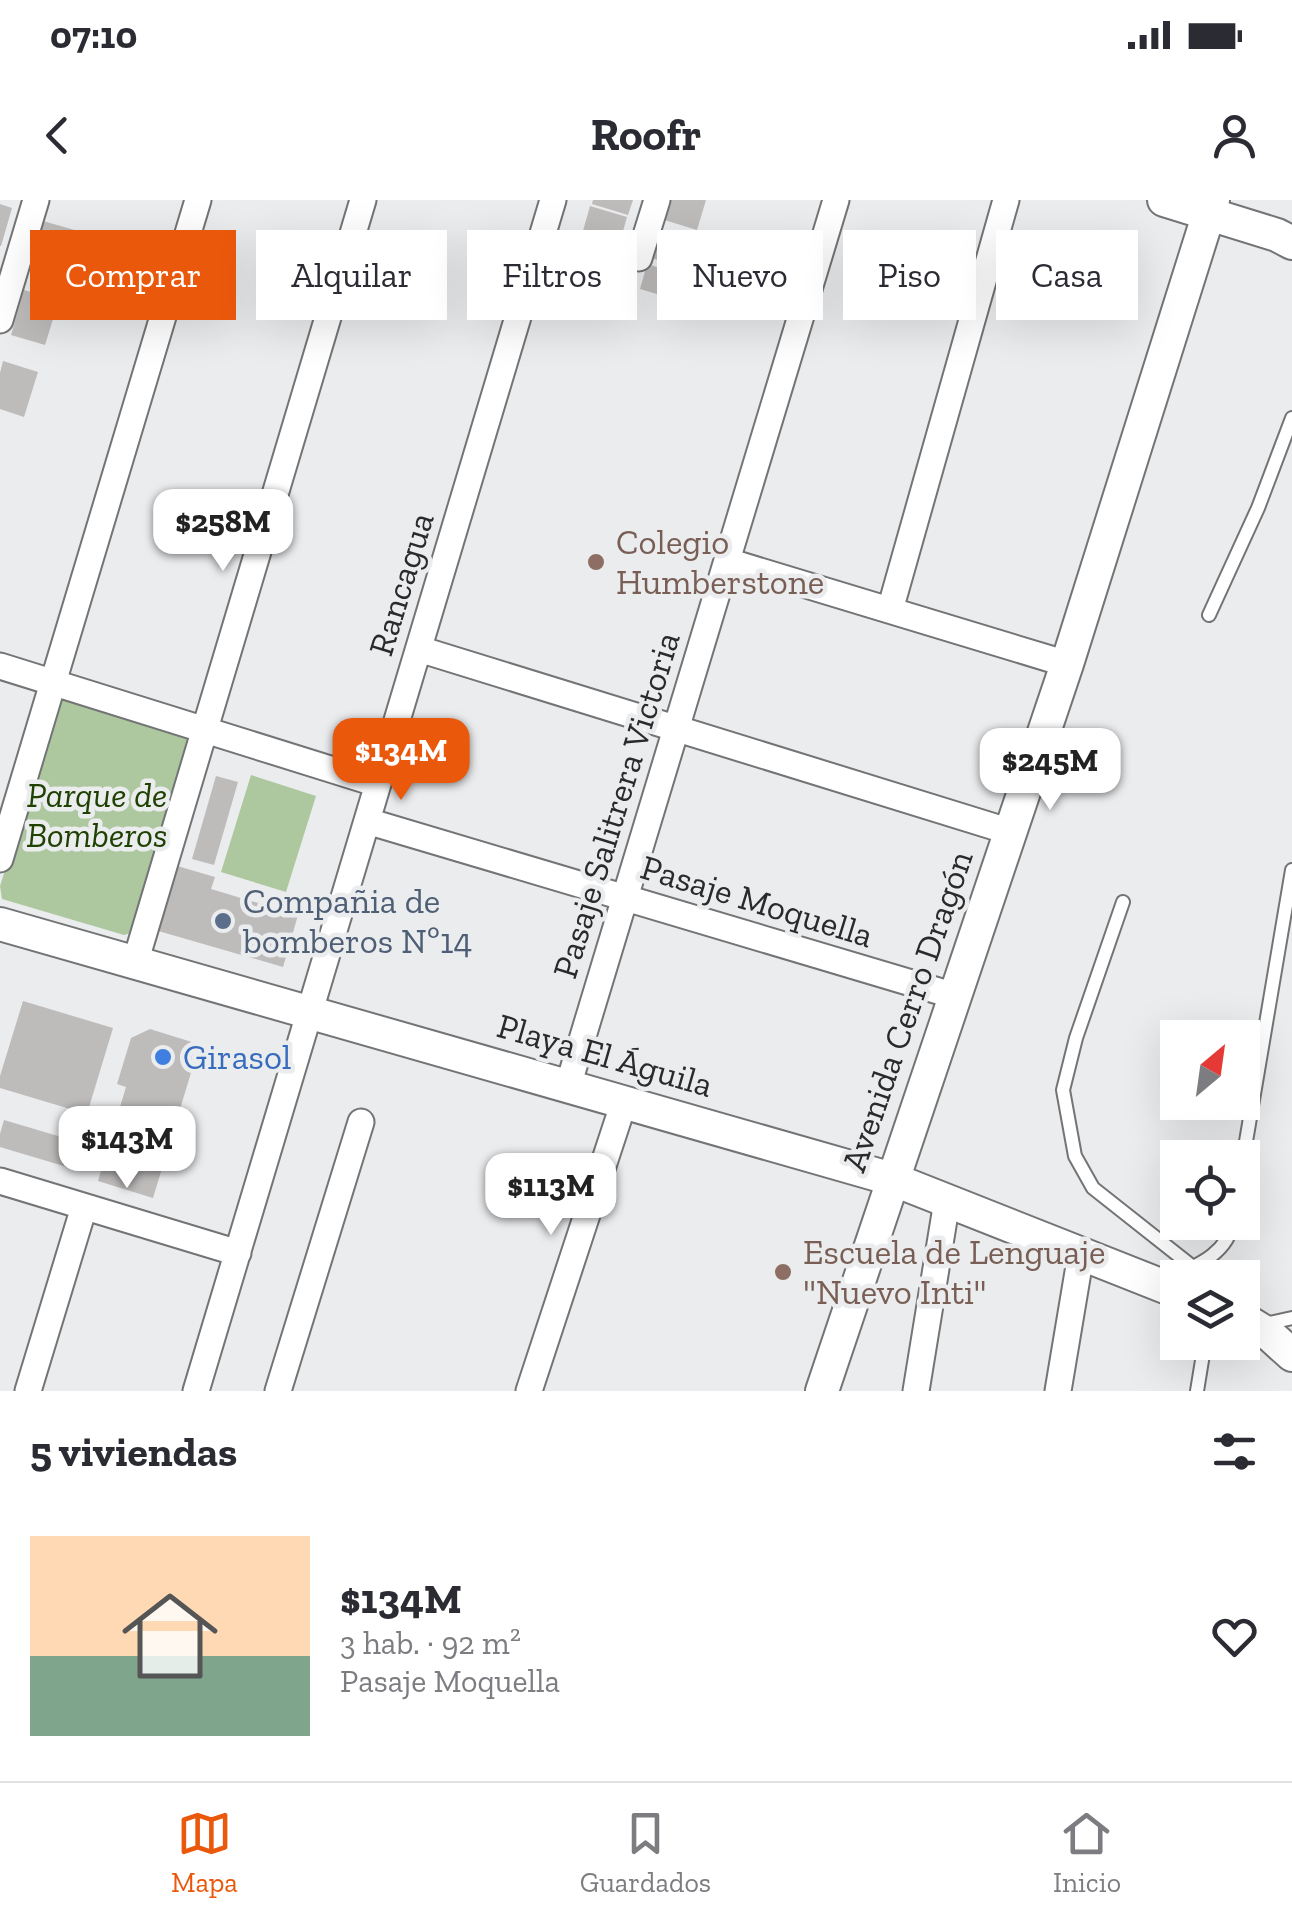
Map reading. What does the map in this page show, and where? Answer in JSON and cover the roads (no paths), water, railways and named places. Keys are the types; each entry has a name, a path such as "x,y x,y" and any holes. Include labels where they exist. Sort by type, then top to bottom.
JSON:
{"street":[{"path":"0,320 36,200"},
{"path":"0,859 198,200"},
{"path":"135,963 363,200"},
{"name":"Rancagua","path":"196,1391 553,200"},
{"path":"640,258 657,200"},
{"name":"Pasaje Salitrera Victoria","path":"568,1086 836,200"},
{"path":"890,610 1006,200"},
{"path":"1164,200 1211,207 1292,243"},
{"name":"Avenida Cerro Dragón","path":"822,1391 1068,664 1211,207"},
{"path":"727,561 1068,664"},
{"path":"418,648 1010,832"},
{"path":"0,666 378,784"},
{"name":"Pasaje Moquella","path":"367,821 955,996"},
{"name":"Playa El Águila","path":"0,924 892,1179 1081,1254 1160,1276"},
{"path":"529,1391 624,1102"},
{"path":"278,1391 360,1122"},
{"path":"0,1182 238,1253"},
{"path":"916,1391 948,1200"},
{"path":"28,1391 84,1207"},
{"path":"1058,1391 1081,1254"},
{"path":"1260,1330 1292,1355"}],"lane":[{"path":"1209,615 1258,508 1292,418"},
{"path":"1246,1140 1292,870"},
{"path":"1123,902 1076,1038 1063,1090 1076,1156 1094,1188 1160,1263"},
{"path":"1206,1260 1227,1240"},
{"path":"1260,1320 1292,1318"},
{"path":"1197,1391 1202,1360"}],"place":[{"name":"Colegio Humberstone","path":"596,562"},
{"name":"Compañia de bomberos Nº14","path":"223,921"},
{"name":"Girasol","path":"163,1057"},
{"name":"Escuela de Lenguaje \"Nuevo Inti\"","path":"783,1272"}],"park label":[{"name":"Parque de Bomberos","path":"97,815"}]}
